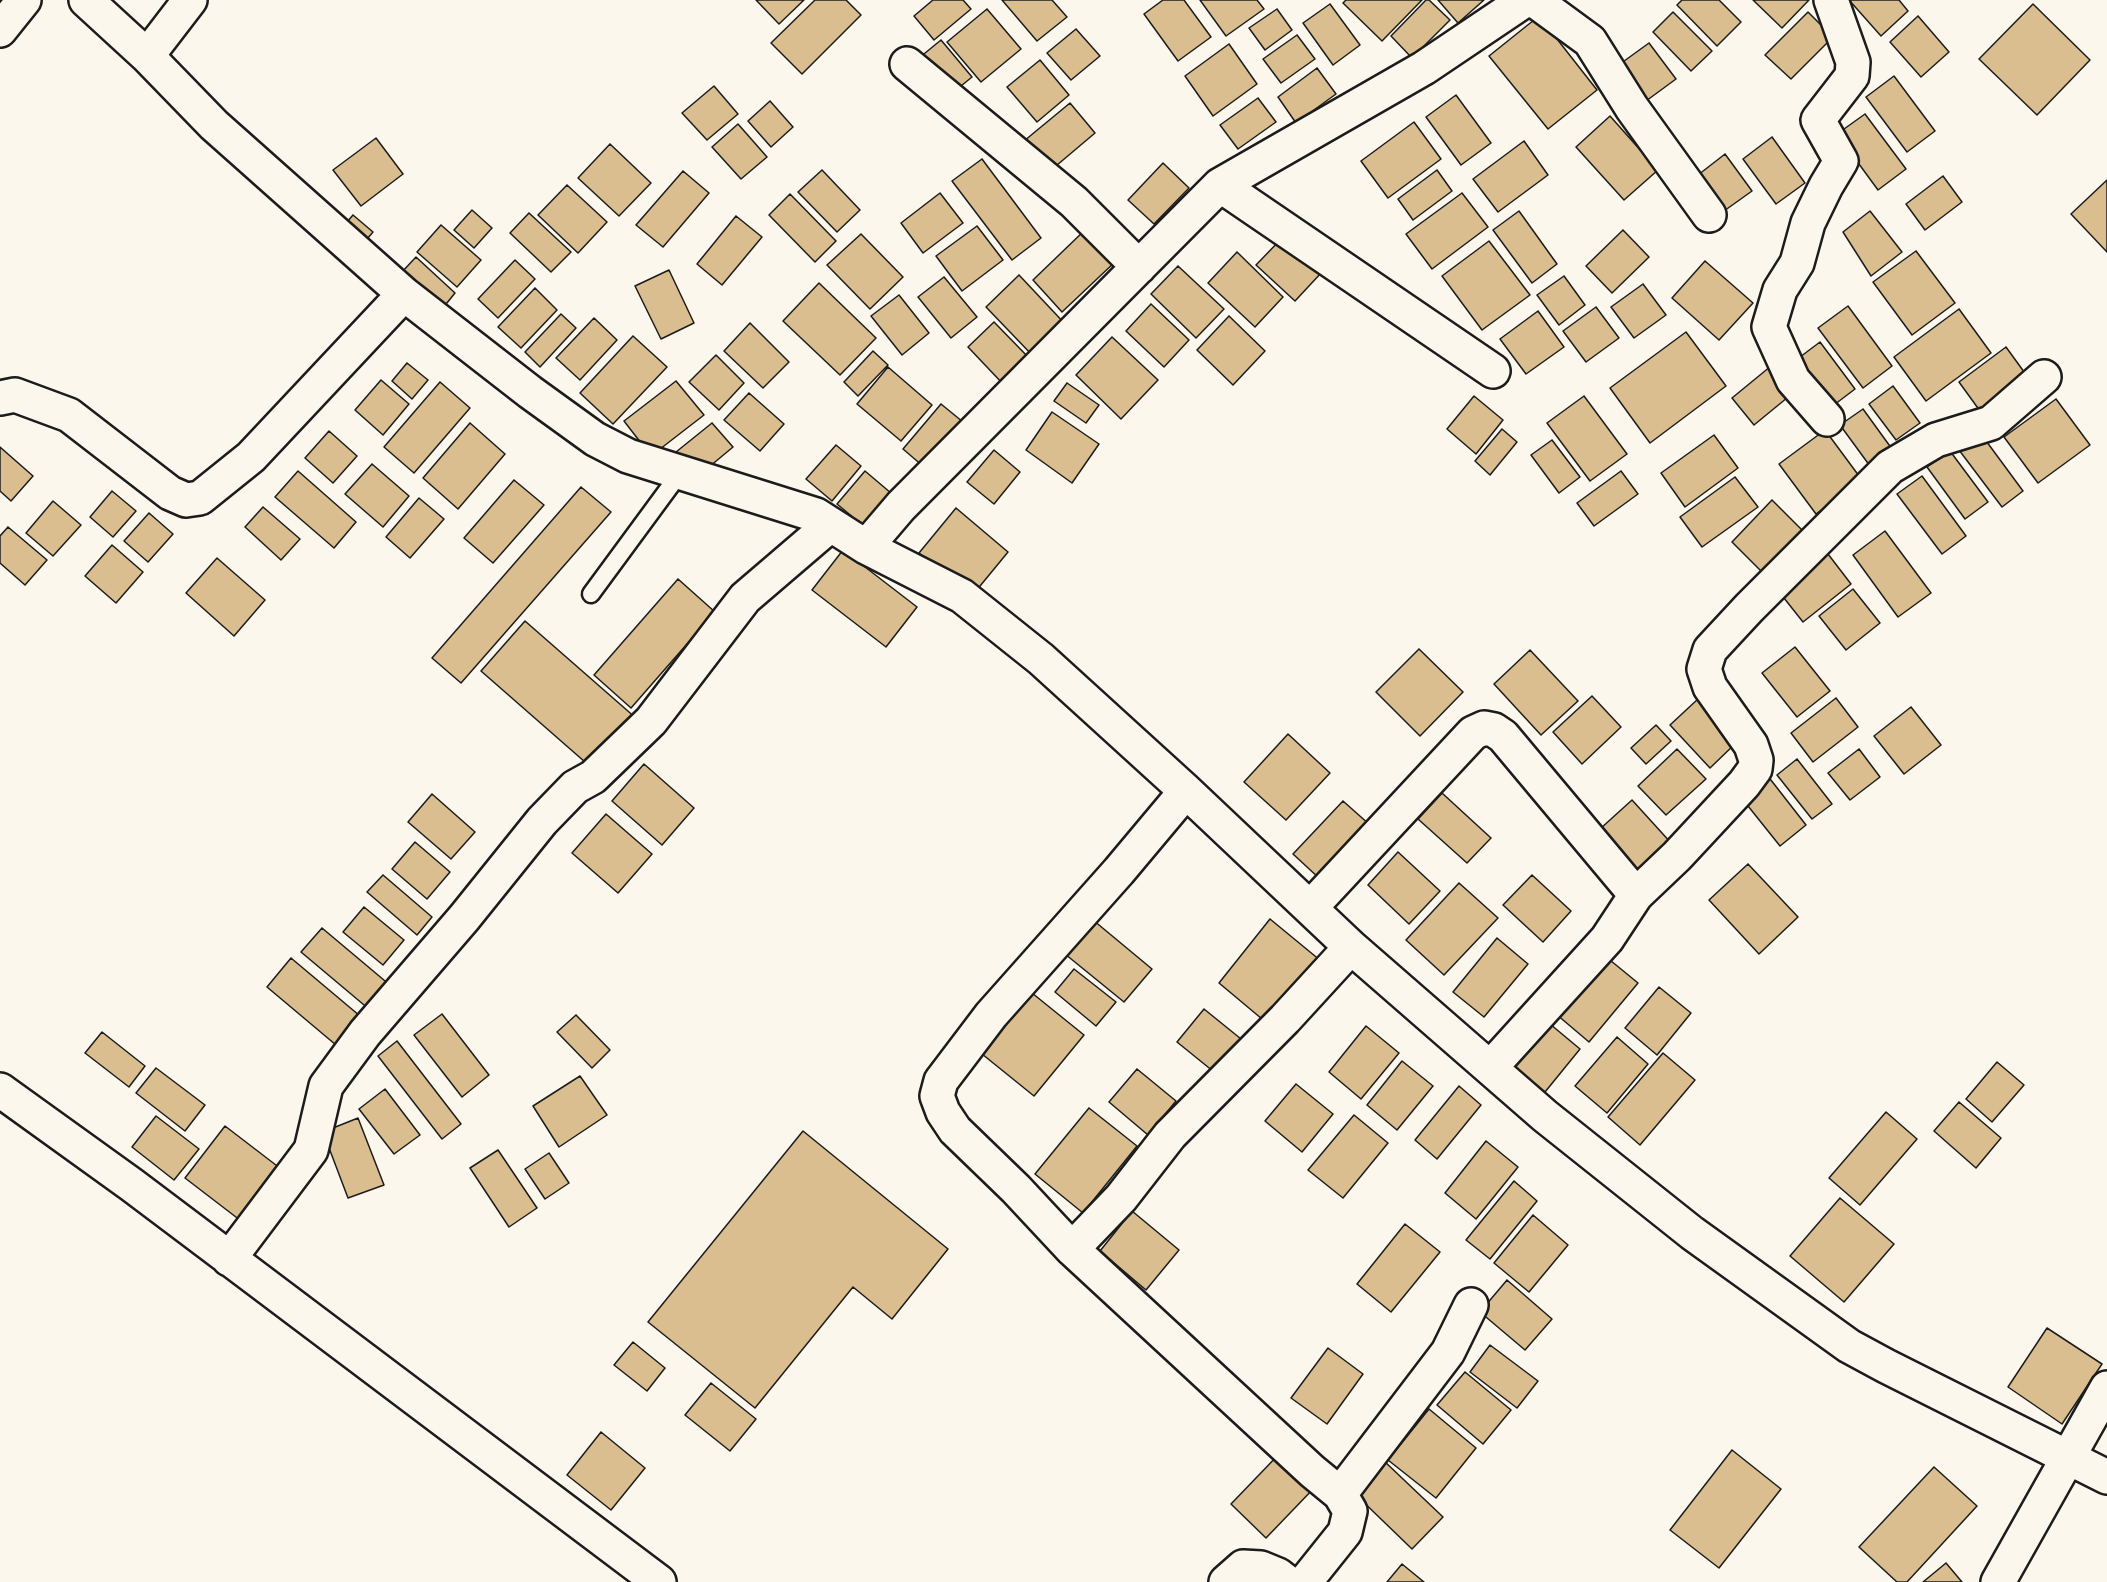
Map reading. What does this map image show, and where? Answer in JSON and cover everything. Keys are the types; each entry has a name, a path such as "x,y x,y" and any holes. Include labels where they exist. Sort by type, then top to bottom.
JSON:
{"street":[{"path":"0,30 24,0"},
{"path":"86,0 147,56 214,125 404,294 530,392 595,439 628,456 816,515 829,526 866,547 962,596 1041,659 1186,791 1351,947 1545,1116 1692,1233 1830,1333 1886,1366 2107,1477"},
{"path":"147,56 190,0"},
{"path":"866,547 900,506 1220,185 1424,68 1525,0"},
{"path":"1534,0 1590,41 1632,108 1709,214"},
{"path":"1827,419 1793,380 1769,327 1780,290 1797,262 1808,223 1841,161 1818,120 1852,76 1853,62 1831,0"},
{"path":"907,64 1074,202 1139,267"},
{"path":"1220,185 1493,371"},
{"path":"0,398 15,395 69,415 170,493 186,500 200,498 251,457 404,294"},
{"path":"1490,1068 1607,939 1636,895 1677,856 1744,784 1755,769 1756,760 1751,745 1710,687 1704,669 1710,650 1890,467 1936,440 1991,423 2044,377"},
{"path":"229,1259 311,1150 326,1086 364,1033 464,918 542,821 575,787 593,777 651,721 745,598 829,526"},
{"path":"1310,908 1473,733 1484,728 1494,730 1503,736 1636,895"},
{"path":"1186,791 1119,871 991,1015 940,1081 937,1096 943,1112 955,1130 1016,1189 1072,1249 1340,1494 1350,1511 1345,1532 1305,1582"},
{"path":"1072,1249 1121,1198 1170,1135 1285,1019 1351,947"},
{"path":"0,1090 659,1582"},
{"path":"1340,1494 1448,1352 1471,1305"},
{"path":"1998,1582 2107,1388"},
{"path":"1226,1582 1243,1567 1261,1568 1278,1575 1287,1582"}],"lane":[{"path":"591,594 680,473"}],"building":[{"path":"756,0 804,0 779,24"},
{"path":"815,0 846,0 861,15 802,74 771,43"},
{"path":"933,0 963,0 971,9 934,40 914,16"},
{"path":"1002,0 1052,0 1067,17 1037,41"},
{"path":"1163,0 1184,0 1211,37 1178,61 1144,14"},
{"path":"1200,0 1257,0 1264,9 1226,36"},
{"path":"1346,0 1422,0 1382,41 1343,3"},
{"path":"1426,0 1429,0 1450,20 1412,58 1391,36"},
{"path":"1438,0 1484,0 1458,23"},
{"path":"1682,0 1719,0 1741,22 1717,46 1677,5"},
{"path":"1753,0 1809,0 1782,28"},
{"path":"1849,0 1899,0 1908,11 1881,36"},
{"path":"1330,4 1360,45 1333,65 1303,23"},
{"path":"2033,4 2090,60 2037,115 1979,59"},
{"path":"987,9 1021,49 981,82 947,42"},
{"path":"1277,9 1292,30 1265,50 1249,28"},
{"path":"1673,12 1712,51 1691,71 1653,32"},
{"path":"1808,12 1833,37 1791,79 1765,55"},
{"path":"1539,16 1597,90 1548,129 1489,56"},
{"path":"1918,16 1949,52 1921,77 1890,42"},
{"path":"1076,29 1100,56 1071,80 1047,53"},
{"path":"1297,35 1315,59 1281,83 1263,59"},
{"path":"941,40 972,77 950,95 919,58"},
{"path":"1649,43 1676,79 1646,101 1620,64"},
{"path":"1229,44 1257,84 1213,116 1185,76"},
{"path":"1040,60 1069,95 1037,122 1007,87"},
{"path":"1317,68 1336,94 1296,123 1278,97"},
{"path":"1894,76 1935,131 1907,152 1866,97"},
{"path":"714,86 738,114 707,140 682,113"},
{"path":"1456,95 1491,143 1461,165 1426,117"},
{"path":"1258,98 1276,122 1238,149 1220,125"},
{"path":"770,101 793,127 771,147 748,121"},
{"path":"1070,103 1095,133 1050,171 1024,141"},
{"path":"1865,114 1906,169 1878,190 1837,134"},
{"path":"1610,116 1658,170 1624,200 1576,147"},
{"path":"1414,122 1441,159 1388,198 1361,161"},
{"path":"738,124 767,157 741,179 712,147"},
{"path":"1772,137 1805,183 1776,204 1743,159"},
{"path":"376,138 403,174 361,206 333,170"},
{"path":"1524,141 1548,175 1498,212 1473,179"},
{"path":"610,144 651,183 619,216 578,178"},
{"path":"1725,154 1752,191 1724,211 1698,175"},
{"path":"982,159 1041,238 1012,260 952,181"},
{"path":"1163,163 1189,188 1154,224 1128,200"},
{"path":"822,170 860,210 837,232 798,192"},
{"path":"1437,170 1452,191 1413,220 1398,199"},
{"path":"683,171 709,193 663,247 636,225"},
{"path":"1943,176 1962,202 1925,230 1906,204"},
{"path":"2107,180 2107,252 2071,214"},
{"path":"567,185 607,222 578,253 538,215"},
{"path":"940,193 963,223 923,253 901,223"},
{"path":"1462,193 1488,227 1432,269 1406,234"},
{"path":"790,194 836,241 815,262 769,215"},
{"path":"472,210 492,228 474,248 454,230"},
{"path":"1519,211 1557,264 1532,283 1493,230"},
{"path":"1870,211 1902,252 1871,276 1843,232"},
{"path":"529,213 571,252 551,272 510,233"},
{"path":"353,215 373,232 361,246 340,230"},
{"path":"736,216 762,237 722,285 697,264"},
{"path":"441,225 481,260 457,287 417,252"},
{"path":"977,226 1003,260 962,291 936,256"},
{"path":"1086,229 1116,261 1062,312 1033,280"},
{"path":"1623,230 1649,257 1612,293 1586,266"},
{"path":"861,234 903,277 870,309 827,265"},
{"path":"1284,236 1322,272 1295,301 1256,265"},
{"path":"1489,241 1530,295 1482,330 1442,276"},
{"path":"1916,251 1955,303 1912,335 1873,282"},
{"path":"1237,252 1283,297 1255,327 1208,283"},
{"path":"416,257 455,293 442,309 401,273"},
{"path":"515,260 535,279 498,318 478,299"},
{"path":"1705,261 1753,303 1719,340 1672,298"},
{"path":"1178,266 1224,309 1196,338 1151,294"},
{"path":"669,270 694,323 661,339 635,286"},
{"path":"1019,275 1067,326 1034,357 986,307"},
{"path":"1564,276 1585,305 1559,325 1537,295"},
{"path":"944,277 977,317 951,338 918,297"},
{"path":"819,283 876,338 840,375 783,321"},
{"path":"1643,284 1666,315 1634,338 1611,307"},
{"path":"535,288 557,310 521,348 498,327"},
{"path":"899,295 929,333 902,355 871,316"},
{"path":"1151,304 1189,340 1164,367 1126,331"},
{"path":"1848,306 1892,366 1863,388 1818,328"},
{"path":"1596,307 1619,338 1586,362 1563,331"},
{"path":"1959,309 1991,353 1926,401 1894,357"},
{"path":"1538,311 1564,347 1526,374 1500,339"},
{"path":"561,314 576,328 540,367 525,352"},
{"path":"1229,316 1265,351 1233,385 1197,350"},
{"path":"594,318 617,340 580,380 556,358"},
{"path":"994,322 1031,360 1004,385 968,347"},
{"path":"750,323 789,362 763,388 724,351"},
{"path":"1686,332 1726,386 1650,443 1610,388"},
{"path":"633,336 667,367 613,424 580,393"},
{"path":"1112,337 1158,380 1121,419 1076,375"},
{"path":"1820,342 1855,389 1826,411 1792,363"},
{"path":"2006,347 2027,376 1980,411 1959,382"},
{"path":"873,351 888,365 858,396 844,382"},
{"path":"716,355 744,383 719,410 689,382"},
{"path":"407,363 428,380 412,399 392,381"},
{"path":"1771,366 1793,393 1754,425 1732,398"},
{"path":"888,367 932,405 901,441 857,404"},
{"path":"381,380 409,404 383,435 355,410"},
{"path":"676,381 704,415 651,456 624,421"},
{"path":"440,382 470,408 414,473 384,447"},
{"path":"1067,383 1099,405 1086,423 1054,401"},
{"path":"1893,386 1920,423 1896,440 1869,404"},
{"path":"749,393 784,424 760,451 724,420"},
{"path":"1474,396 1503,420 1476,454 1447,429"},
{"path":"1584,396 1627,454 1590,481 1547,423"},
{"path":"2056,399 2090,445 2038,483 2004,437"},
{"path":"941,404 963,422 924,467 903,449"},
{"path":"1863,409 1892,449 1870,466 1840,425"},
{"path":"1052,412 1099,444 1072,483 1026,450"},
{"path":"470,423 505,454 458,509 423,478"},
{"path":"712,423 733,447 697,477 676,452"},
{"path":"1502,429 1517,442 1490,475 1475,461"},
{"path":"1825,430 1862,480 1816,514 1779,464"},
{"path":"329,431 357,456 333,483 305,458"},
{"path":"1981,434 2023,491 2002,507 1959,450"},
{"path":"1714,435 1738,468 1685,507 1661,473"},
{"path":"1552,440 1580,477 1559,493 1531,455"},
{"path":"836,445 861,466 832,501 806,479"},
{"path":"0,447 33,476 11,501 0,491"},
{"path":"994,450 1020,472 994,504 967,482"},
{"path":"1950,451 1988,502 1965,519 1927,467"},
{"path":"372,464 409,496 383,527 345,494"},
{"path":"298,471 356,522 334,548 275,497"},
{"path":"865,471 898,499 871,532 837,504"},
{"path":"1621,471 1638,494 1594,526 1577,503"},
{"path":"1922,476 1966,536 1942,554 1897,494"},
{"path":"1735,477 1758,507 1702,547 1680,517"},
{"path":"514,480 544,505 493,563 464,538"},
{"path":"581,487 611,512 461,683 432,658"},
{"path":"112,491 136,511 113,537 90,517"},
{"path":"419,498 444,519 410,558 386,537"},
{"path":"1772,500 1804,532 1764,574 1732,542"},
{"path":"53,501 81,525 53,556 26,533"},
{"path":"263,507 300,539 281,560 245,527"},
{"path":"956,508 1008,552 971,597 919,553"},
{"path":"149,513 173,534 148,562 124,541"},
{"path":"8,527 47,560 25,585 0,563 0,536"},
{"path":"1885,531 1931,593 1898,617 1853,555"},
{"path":"112,545 143,572 116,603 85,576"},
{"path":"843,550 917,607 886,647 812,590"},
{"path":"1828,554 1851,584 1803,622 1780,593"},
{"path":"217,558 265,600 234,636 186,593"},
{"path":"678,579 715,612 631,708 594,675"},
{"path":"1853,589 1880,623 1846,650 1819,616"},
{"path":"525,621 637,719 593,769 481,671"},
{"path":"1795,647 1830,691 1797,717 1762,673"},
{"path":"1419,649 1463,692 1420,736 1376,692"},
{"path":"1530,650 1578,701 1541,735 1494,684"},
{"path":"1592,696 1621,727 1582,764 1553,732"},
{"path":"1836,698 1858,727 1813,762 1791,733"},
{"path":"1698,699 1737,742 1710,768 1670,725"},
{"path":"1911,707 1941,745 1904,774 1874,736"},
{"path":"1656,725 1671,741 1646,764 1631,748"},
{"path":"1288,734 1330,773 1286,820 1244,782"},
{"path":"1677,749 1706,779 1666,815 1638,786"},
{"path":"1859,749 1880,777 1850,800 1828,773"},
{"path":"1797,759 1832,804 1812,819 1777,775"},
{"path":"644,764 694,808 662,845 612,801"},
{"path":"1767,775 1806,825 1780,846 1740,796"},
{"path":"1442,793 1491,838 1467,863 1418,819"},
{"path":"432,794 475,832 451,859 408,822"},
{"path":"1632,800 1672,844 1641,873 1600,829"},
{"path":"1343,801 1370,825 1320,879 1293,854"},
{"path":"606,814 652,854 618,893 572,853"},
{"path":"415,842 450,872 427,899 392,869"},
{"path":"1398,852 1440,891 1409,924 1368,885"},
{"path":"1748,864 1798,917 1759,954 1709,900"},
{"path":"383,875 432,917 417,935 367,892"},
{"path":"1532,875 1571,911 1543,942 1503,905"},
{"path":"1459,883 1498,918 1444,975 1406,940"},
{"path":"364,907 404,940 383,965 343,932"},
{"path":"1270,919 1321,961 1268,1024 1219,983"},
{"path":"1093,920 1152,969 1124,1002 1065,954"},
{"path":"322,928 391,986 370,1010 301,952"},
{"path":"1497,938 1528,964 1484,1017 1453,992"},
{"path":"1605,956 1638,983 1589,1042 1556,1014"},
{"path":"291,958 360,1016 336,1045 267,987"},
{"path":"1074,969 1116,1002 1096,1026 1055,992"},
{"path":"1659,987 1691,1013 1657,1055 1625,1028"},
{"path":"1032,993 1084,1035 1034,1096 982,1054"},
{"path":"1204,1009 1246,1043 1219,1076 1177,1042"},
{"path":"442,1014 489,1075 462,1097 414,1035"},
{"path":"576,1015 610,1050 592,1068 557,1032"},
{"path":"1550,1024 1580,1049 1545,1092 1514,1066"},
{"path":"1366,1026 1399,1053 1361,1099 1329,1072"},
{"path":"102,1032 145,1066 129,1087 85,1053"},
{"path":"1617,1037 1648,1064 1607,1113 1575,1086"},
{"path":"397,1041 461,1124 442,1139 378,1056"},
{"path":"1663,1053 1695,1080 1640,1145 1608,1117"},
{"path":"1402,1061 1433,1086 1397,1130 1367,1105"},
{"path":"1997,1062 2024,1085 1992,1122 1966,1099"},
{"path":"156,1068 205,1105 185,1131 136,1093"},
{"path":"1137,1069 1176,1101 1148,1135 1109,1102"},
{"path":"580,1076 607,1115 559,1147 533,1106"},
{"path":"1296,1084 1333,1114 1302,1152 1265,1121"},
{"path":"1459,1086 1481,1105 1437,1159 1415,1140"},
{"path":"385,1089 420,1135 394,1154 359,1109"},
{"path":"1959,1102 2001,1138 1976,1168 1934,1131"},
{"path":"1089,1108 1137,1146 1083,1213 1035,1174"},
{"path":"1886,1112 1917,1139 1860,1205 1829,1178"},
{"path":"1354,1115 1388,1143 1343,1198 1308,1170"},
{"path":"156,1116 199,1149 174,1180 132,1147"},
{"path":"358,1118 384,1185 348,1198 323,1132"},
{"path":"225,1126 285,1172 245,1224 185,1178"},
{"path":"803,1131 948,1249 892,1319 853,1287 755,1408 648,1322"},
{"path":"1486,1141 1518,1167 1476,1219 1445,1193"},
{"path":"498,1150 537,1208 509,1227 470,1168"},
{"path":"549,1153 569,1183 545,1199 525,1169"},
{"path":"1514,1181 1537,1201 1490,1259 1466,1240"},
{"path":"1840,1198 1894,1244 1844,1302 1790,1256"},
{"path":"1132,1211 1179,1250 1146,1290 1100,1251"},
{"path":"1533,1215 1568,1245 1529,1292 1494,1263"},
{"path":"1405,1224 1440,1252 1391,1312 1357,1284"},
{"path":"1507,1280 1552,1319 1525,1350 1480,1312"},
{"path":"2047,1328 2102,1364 2062,1424 2008,1387"},
{"path":"633,1342 665,1368 647,1391 614,1365"},
{"path":"1490,1345 1538,1381 1517,1408 1470,1372"},
{"path":"1328,1348 1363,1374 1327,1424 1291,1398"},
{"path":"1465,1372 1511,1410 1483,1444 1437,1405"},
{"path":"711,1383 756,1419 730,1451 685,1415"},
{"path":"1429,1409 1476,1448 1436,1498 1388,1460"},
{"path":"601,1432 645,1468 611,1510 567,1475"},
{"path":"1732,1450 1781,1489 1719,1568 1670,1530"},
{"path":"1281,1452 1316,1486 1266,1538 1231,1504"},
{"path":"1383,1460 1443,1517 1412,1549 1353,1492"},
{"path":"1934,1467 1977,1506 1907,1582 1897,1582 1859,1547"},
{"path":"1946,1563 1962,1582 1923,1582"},
{"path":"1402,1564 1424,1582 1387,1582"}]}
